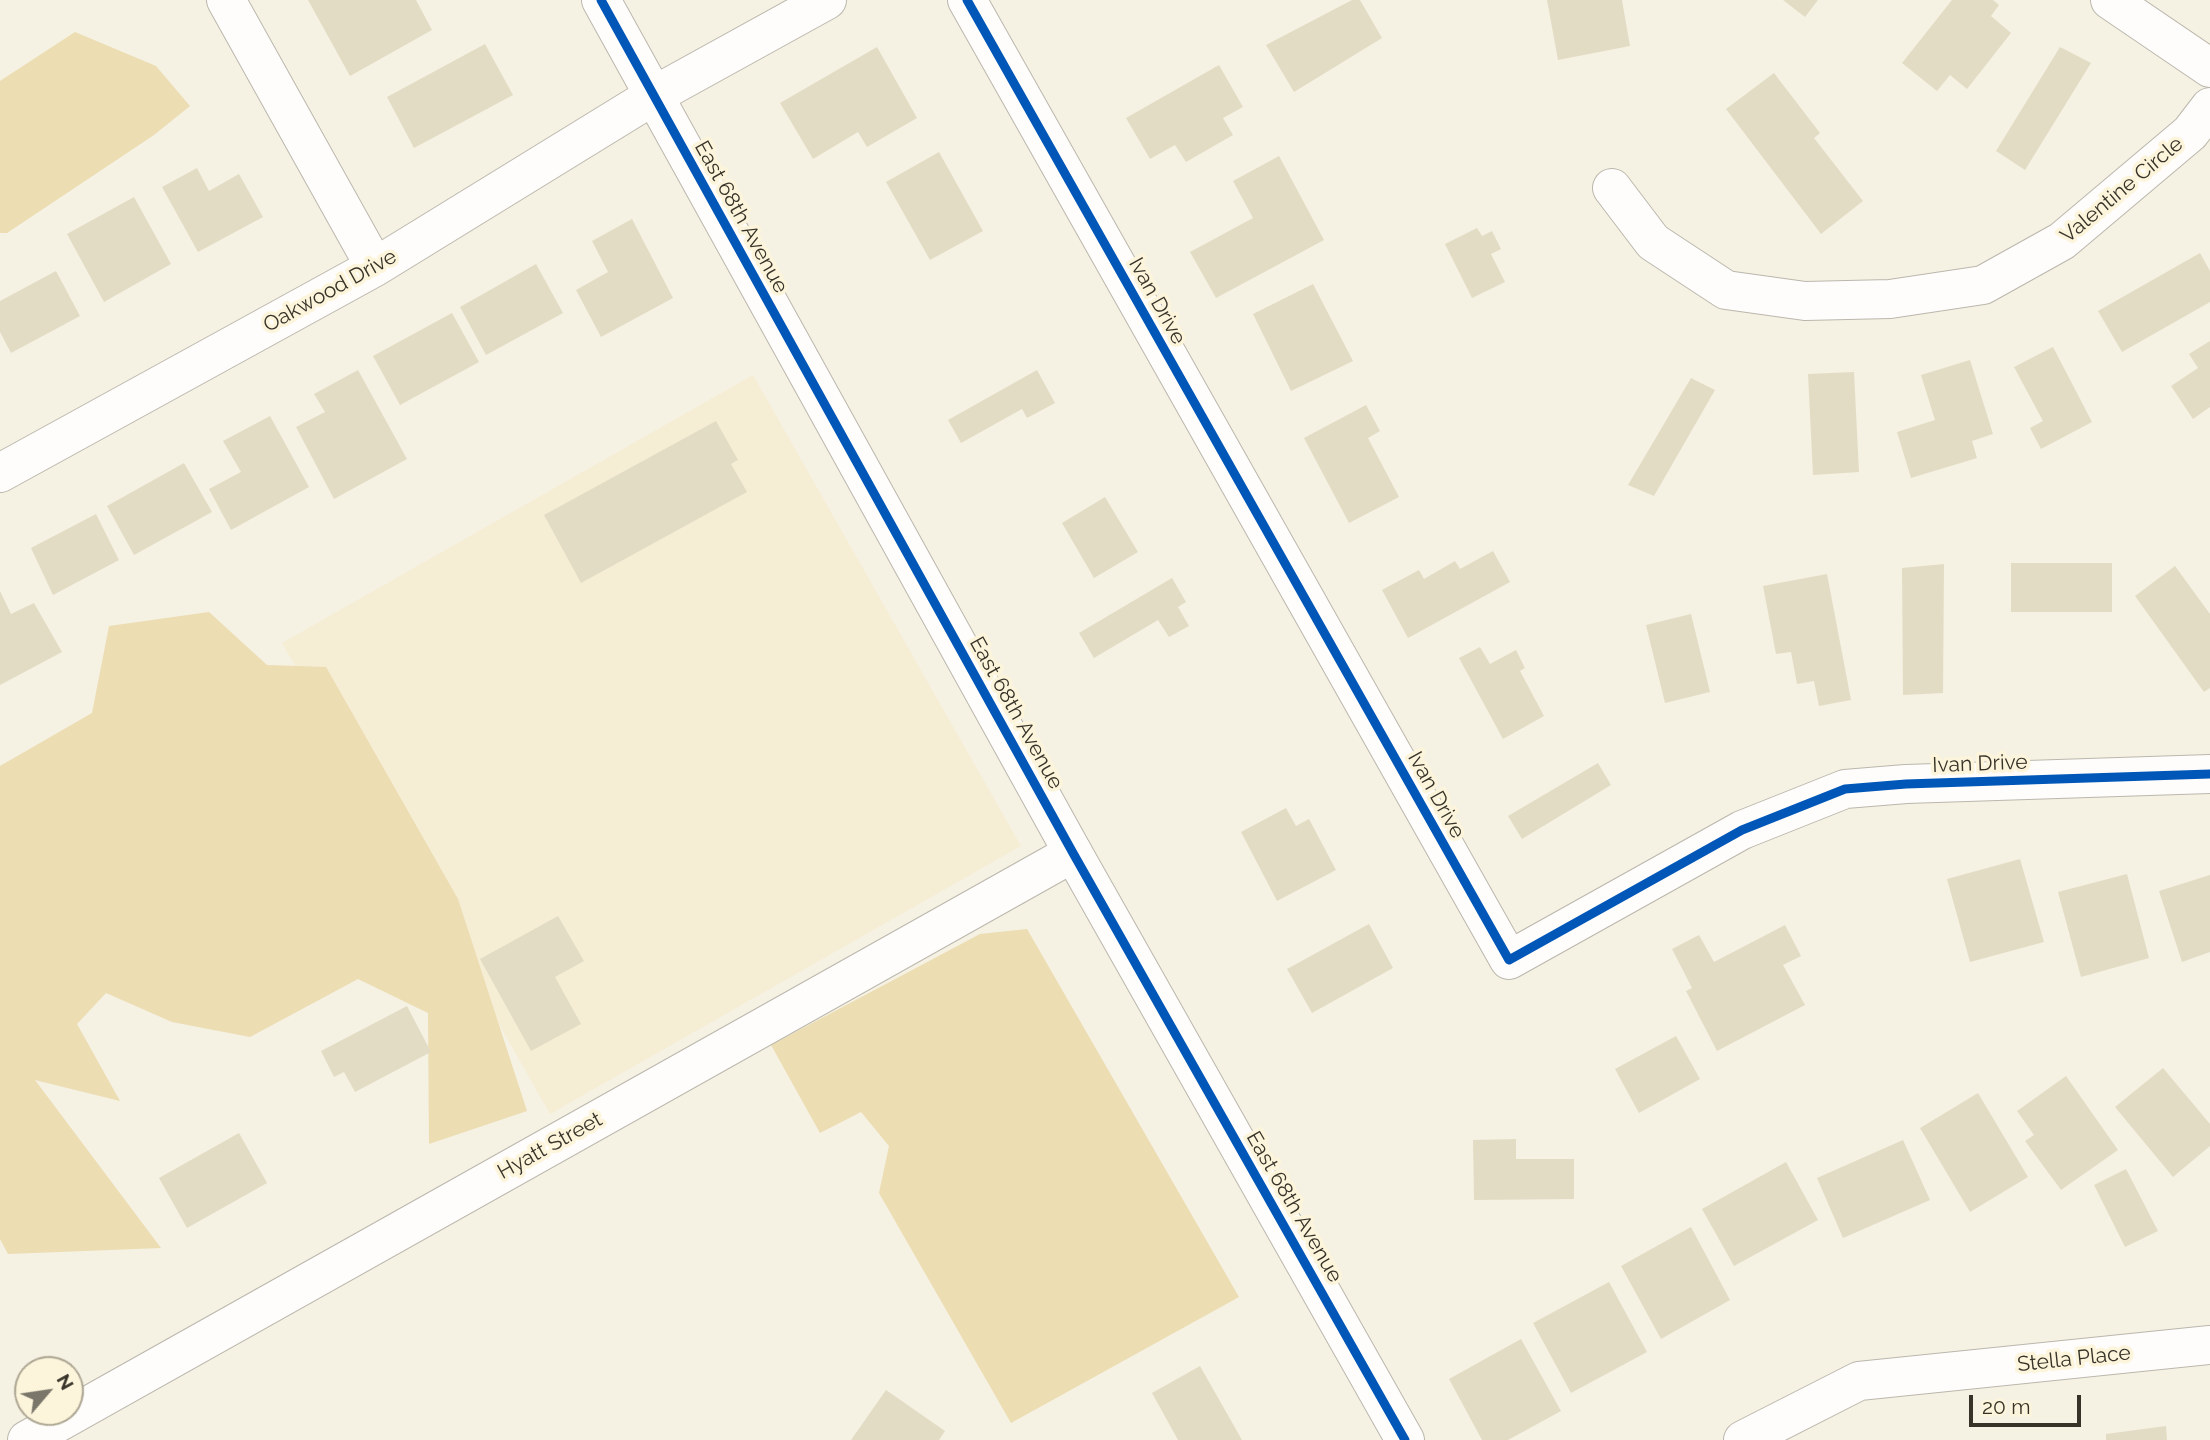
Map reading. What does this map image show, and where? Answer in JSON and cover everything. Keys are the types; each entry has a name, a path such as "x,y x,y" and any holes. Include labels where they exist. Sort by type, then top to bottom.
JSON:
{"street":[{"path":"226,0 375,267"},
{"name":"East 68th Avenue","path":"601,0 1073,853 1405,1440"},
{"name":"Oakwood Drive","path":"0,473 375,267 653,96 827,0"},
{"name":"Ivan Drive","path":"967,0 1509,960 1742,831 1845,789 1906,784 2210,774"},
{"path":"2110,0 2210,68"},
{"name":"Valentine Circle","path":"1612,188 1653,242 1726,290 1805,301 1890,299 1983,285 2062,241 2190,133 2210,107"},
{"name":"Hyatt Street","path":"27,1440 1073,853"},
{"name":"Stella Place","path":"1743,1440 1859,1381 2210,1345"}],"shaded area":[{"path":"75,32 156,66 190,106 154,135 7,233 0,233 0,81"},
{"path":"753,375 1021,846 550,1114 282,643"},
{"path":"209,612 267,665 326,667 458,899 527,1111 429,1144 428,1013 358,979 250,1037 172,1022 106,993 77,1024 120,1101 35,1080 161,1248 8,1254 0,1239 0,766 92,713 109,626"},
{"path":"1027,929 1239,1297 1011,1423 879,1193 889,1146 861,1112 820,1133 771,1045 980,934"}],"building":[{"path":"308,0 416,0 432,30 350,76"},
{"path":"1352,0 1360,0 1382,38 1294,92 1266,45"},
{"path":"1547,0 1622,0 1630,46 1558,60"},
{"path":"1783,0 1818,0 1805,17"},
{"path":"1952,0 1993,0 1999,5 1991,16 2011,33 1967,89 1950,75 1937,91 1902,63"},
{"path":"485,44 513,95 414,148 387,97"},
{"path":"877,47 917,118 867,147 858,132 813,159 780,103"},
{"path":"2060,47 2091,63 2025,170 1996,151"},
{"path":"1219,65 1243,107 1223,118 1233,135 1186,162 1175,145 1150,159 1126,118"},
{"path":"1774,73 1820,133 1814,138 1863,201 1821,234 1726,109"},
{"path":"939,152 983,231 930,260 886,182"},
{"path":"1279,156 1324,240 1216,298 1190,252 1253,218 1233,181"},
{"path":"197,168 209,191 239,174 263,217 198,252 162,187"},
{"path":"134,197 171,264 104,302 67,234"},
{"path":"632,219 673,298 601,337 576,290 608,272 592,241"},
{"path":"1477,228 1482,236 1492,231 1501,249 1491,254 1505,282 1472,298 1445,244"},
{"path":"2200,253 2210,271 2210,302 2122,352 2098,311"},
{"path":"536,264 563,313 486,355 460,307"},
{"path":"56,271 80,316 11,353 0,332 0,301"},
{"path":"1313,284 1353,361 1291,391 1253,314"},
{"path":"452,313 479,362 400,405 373,356"},
{"path":"2210,341 2210,407 2193,419 2171,386 2198,368 2189,354"},
{"path":"2053,347 2092,422 2041,449 2030,428 2043,421 2014,367"},
{"path":"1970,360 1993,434 1972,441 1977,458 1911,478 1897,432 1935,420 1921,375"},
{"path":"358,370 407,459 334,499 296,427 325,412 314,394"},
{"path":"1037,370 1055,403 1027,418 1022,409 961,443 948,420"},
{"path":"1854,372 1859,472 1813,475 1808,374"},
{"path":"1691,378 1715,390 1654,496 1628,485"},
{"path":"1366,405 1380,431 1368,438 1399,497 1349,523 1304,438"},
{"path":"270,416 309,487 231,530 209,489 241,472 223,441"},
{"path":"716,421 738,460 731,464 747,492 581,583 544,515"},
{"path":"184,463 212,512 134,555 107,506"},
{"path":"1105,497 1138,552 1094,578 1062,523"},
{"path":"96,514 119,560 53,595 31,548"},
{"path":"1493,551 1510,582 1408,638 1382,590 1419,570 1424,579 1455,561 1460,569"},
{"path":"2011,563 2112,563 2112,612 2011,612"},
{"path":"1944,564 1943,693 1903,695 1902,568"},
{"path":"2175,566 2210,614 2210,688 2204,692 2135,596"},
{"path":"1827,574 1851,700 1819,706 1814,681 1797,684 1791,652 1776,654 1763,586"},
{"path":"1172,578 1186,602 1178,607 1189,626 1169,637 1158,620 1094,658 1079,633"},
{"path":"0,591 11,614 34,603 62,652 0,685"},
{"path":"1691,614 1710,692 1665,703 1646,625"},
{"path":"1480,647 1490,664 1516,650 1525,668 1520,671 1544,716 1503,739 1459,658"},
{"path":"1598,763 1611,785 1522,839 1508,816"},
{"path":"1286,808 1296,826 1309,819 1336,870 1277,901 1241,832"},
{"path":"2020,859 2044,942 1970,962 1947,879"},
{"path":"2127,874 2149,958 2081,977 2058,892"},
{"path":"2210,875 2210,952 2182,962 2159,891"},
{"path":"558,916 584,961 555,977 581,1024 531,1051 480,959"},
{"path":"1369,924 1393,968 1312,1013 1287,969"},
{"path":"1785,925 1801,956 1783,965 1805,1005 1717,1051 1686,991 1692,988 1672,949 1699,935 1714,962"},
{"path":"407,1006 431,1052 355,1092 344,1072 334,1077 321,1051"},
{"path":"1676,1036 1700,1079 1639,1113 1615,1069"},
{"path":"2163,1068 2210,1124 2210,1146 2173,1177 2115,1107"},
{"path":"2066,1076 2118,1150 2061,1190 2025,1141 2034,1135 2017,1111"},
{"path":"1978,1093 2028,1177 1970,1212 1920,1128"},
{"path":"239,1133 267,1183 187,1228 159,1178"},
{"path":"1516,1139 1516,1159 1574,1159 1574,1199 1474,1200 1473,1140"},
{"path":"1903,1140 1930,1200 1843,1238 1817,1178"},
{"path":"1786,1162 1818,1220 1734,1266 1702,1209"},
{"path":"2126,1169 2158,1231 2125,1247 2094,1185"},
{"path":"1691,1227 1730,1300 1661,1339 1621,1266"},
{"path":"1609,1282 1647,1352 1571,1393 1533,1323"},
{"path":"1521,1339 1561,1411 1508,1440 1482,1440 1449,1379"},
{"path":"1200,1366 1242,1440 1178,1440 1152,1393"},
{"path":"886,1390 945,1431 939,1440 851,1440"},
{"path":"2166,1426 2167,1440 2106,1440 2106,1434"}],"cycle path":[{"path":"601,0 1073,853 1405,1440"},
{"path":"967,0 1509,960 1742,830 1845,789 1906,784 2210,774"}]}
